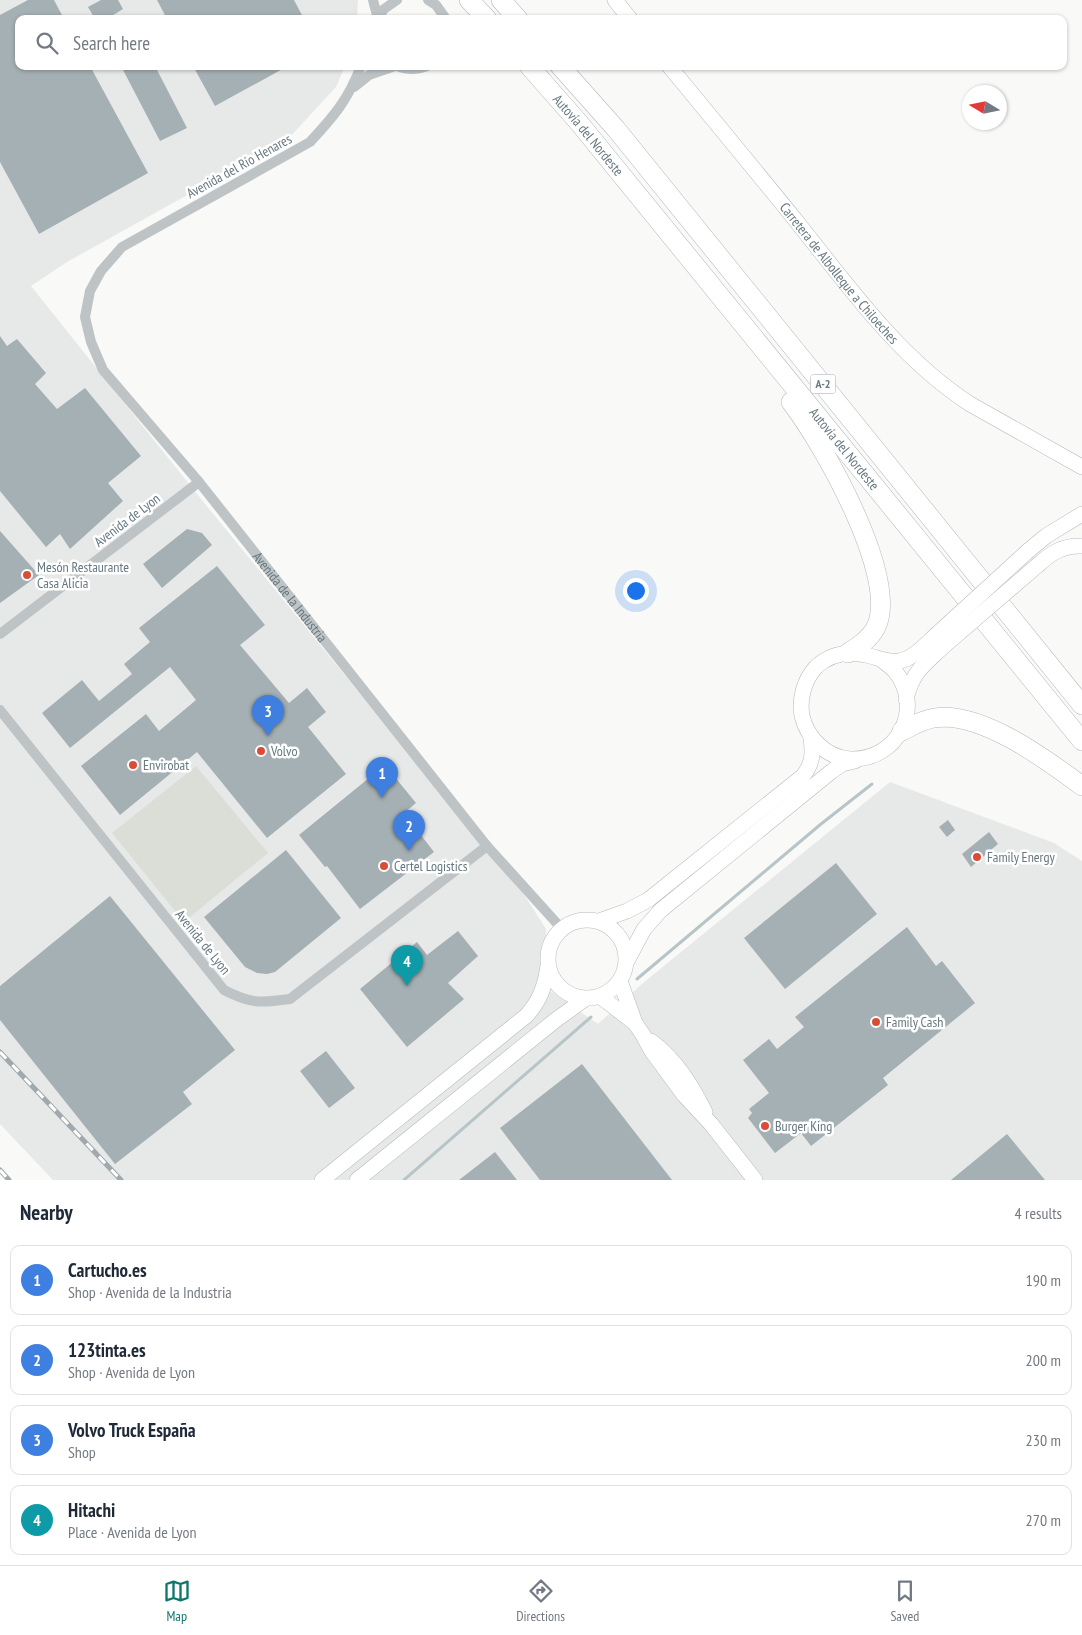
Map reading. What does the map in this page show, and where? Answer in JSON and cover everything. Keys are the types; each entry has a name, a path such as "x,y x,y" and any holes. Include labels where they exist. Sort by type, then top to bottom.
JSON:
{"highway":[{"path":"469,0 483,15"},
{"path":"501,0 514,15"},
{"name":"Autovía del Nordeste","path":"533,70 580,124 1082,741"},
{"name":"Autovía del Nordeste","path":"564,70 616,129 1082,705"},
{"path":"580,124 642,217 794,406 838,476 869,550 880,590 881,603 876,626 871,635 861,645 848,653"},
{"path":"1023,632 1060,660 1082,686"},
{"path":"902,731 934,718 951,718 973,722 987,727 1036,753 1082,786"}],"main road":[{"path":"614,0 627,15"},
{"name":"Carretera de Albolleque a Chiloeches","path":"672,70 855,295 905,351 952,392 992,417 1042,443 1082,467"},
{"name":"Carretera de Albolleque a Chiloeches","path":"1042,443 1082,456"},
{"path":"906,699 912,678 941,640 1028,551 1046,536 1082,514"},
{"path":"598,921 627,912 648,900 803,776 812,760 813,750 801,709 802,694 807,679 816,667 838,654 848,653 866,655 883,661 900,661 908,658 941,640 1058,549 1069,546 1082,546"},
{"path":"548,966 553,978 561,989 572,996 585,999 610,992 624,974 627,962 644,929 661,910 832,770 842,764 879,754 890,746 902,731 907,714 906,699 895,671 883,661"},
{"path":"811,738 824,751 842,758 860,759"},
{"path":"322,1180 526,1016 539,998 546,981 548,952 553,939 562,929 579,920 598,921 608,926 620,936 626,951 627,962"},
{"path":"620,981 639,1029 650,1050 684,1095 711,1124 755,1180"},
{"path":"601,996 663,1050 694,1088 711,1124"},
{"path":"357,1180 556,1019 585,999"},
{"path":"650,1050 661,1056 681,1082 687,1079"}],"street":[{"path":"373,0 377,15"},
{"path":"380,15 384,9 397,0"},
{"path":"428,0 436,5 443,15"},
{"name":"Avenida del Río Henares","path":"122,247 310,142 335,116 353,88 360,70"},
{"name":"Avenida del Río Henares","path":"353,88 368,75 384,70"},
{"name":"Avenida de la Industria","path":"122,247 101,271 90,291 86,316 91,342 103,370 199,482 487,846 562,929"},
{"name":"Avenida de Lyon","path":"0,634 199,482"},
{"name":"Avenida de Lyon","path":"0,710 224,990 241,999 265,1003 290,999 487,846"}],"shaded area":[{"path":"0,0 358,0 357,15 15,15 15,70 343,70 336,87 288,139 67,262 31,286 197,494 525,896 546,929 545,987 598,1024 643,983 890,782 1054,843 1082,861 1082,1180 53,1180 0,1124"},
{"path":"196,766 268,853 184,922 112,833"}],"building":[{"path":"28,0 54,0 62,15 15,15 15,70 92,70 148,173 39,234 0,162 0,15"},
{"path":"101,0 118,0 123,9 113,15 93,15 88,7"},
{"path":"157,0 294,0 302,15 165,15"},
{"path":"123,70 157,70 187,128 160,141"},
{"path":"195,70 281,70 215,106"},
{"path":"0,336 7,346 17,339 46,373 35,384 57,409 85,388 141,456 108,483 123,501 70,549 60,534 46,547 0,491"},
{"path":"187,529 202,533 212,545 162,588 143,564"},
{"path":"0,531 39,575 0,603"},
{"path":"217,566 265,625 240,645 289,703 307,688 326,712 308,727 346,774 267,838 197,752 120,815 81,766 146,714 159,731 196,700 170,667 70,748 42,713 82,680 99,701 132,674 124,664 150,642 139,628"},
{"path":"385,765 416,803 404,813 434,852 360,909 327,866 325,867 299,835"},
{"path":"948,820 955,830 947,837 939,827"},
{"path":"989,832 998,844 971,867 962,854"},
{"path":"286,850 341,918 275,972 267,974 257,973 245,967 204,917"},
{"path":"836,863 877,914 785,989 744,938"},
{"path":"110,896 235,1050 183,1092 192,1104 115,1164 0,1020 0,986"},
{"name":"Family Cash","path":"907,927 936,966 942,961 975,1003 883,1078 888,1085 811,1146 801,1133 775,1153 748,1118 752,1113 749,1109 769,1093 743,1060 769,1039 777,1049 804,1027 795,1017"},
{"path":"458,931 478,956 448,983 464,999 407,1047 360,989 417,942 427,955"},
{"path":"326,1051 355,1088 329,1108 300,1071"},
{"path":"582,1064 672,1180 540,1180 500,1128"},
{"path":"1007,1134 1045,1180 951,1180"},
{"path":"495,1152 517,1180 459,1180"}],"waterway":[{"path":"637,979 821,824 872,784"},
{"path":"404,1180 591,1017"}],"railway":[{"path":"0,1052 121,1180"},
{"path":"0,1170 9,1180"}],"place":[{"name":"Mesón Restaurante Casa Alicia","path":"27,575"},
{"name":"Volvo Truck España","path":"268,736"},
{"name":"Volvo","path":"261,751"},
{"name":"Envirobat","path":"133,765"},
{"name":"Cartucho.es","path":"382,798"},
{"name":"123tinta.es","path":"409,851"},
{"name":"Family Energy","path":"977,857"},
{"name":"Certel Logistics","path":"384,866"},
{"name":"Hitachi","path":"407,986"},
{"name":"Family Cash","path":"876,1022"},
{"name":"Burger King","path":"765,1126"}]}
